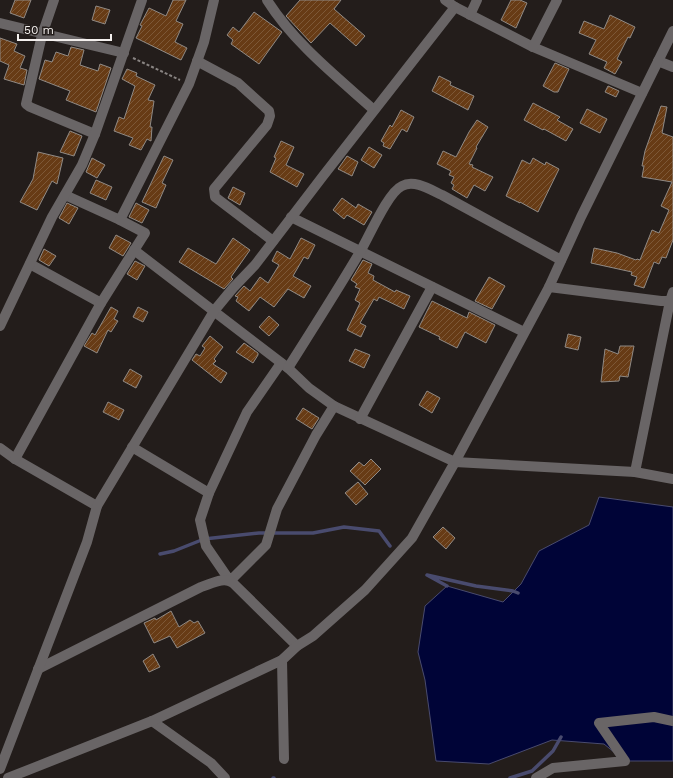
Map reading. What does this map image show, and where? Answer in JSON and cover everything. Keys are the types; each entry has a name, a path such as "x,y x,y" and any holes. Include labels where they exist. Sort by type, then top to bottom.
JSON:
{"street":[{"path":"54,0 42,34 26,104 95,134"},
{"path":"0,326 52,218 82,164 95,134 142,0"},
{"path":"120,220 188,84 204,42 214,0"},
{"path":"267,0 282,22 308,50 374,110"},
{"path":"445,0 455,7 533,47 642,92"},
{"path":"470,15 477,0"},
{"path":"533,47 557,0"},
{"path":"0,769 87,542 97,506 132,447 214,311 255,265 455,7"},
{"path":"0,23 124,53"},
{"path":"8,778 152,721 282,660 297,646 313,636 365,590 412,538 455,462 549,287 642,92 673,31"},
{"path":"658,60 673,67"},
{"path":"197,61 238,83 269,110 270,116 267,125 214,189 215,197 273,241"},
{"path":"297,646 230,581 206,546 200,520 209,493 247,412 285,366 361,251 386,204 395,192 402,186 412,184 425,187 561,260"},
{"path":"15,459 101,303 145,233 65,195"},
{"path":"292,217 524,332"},
{"path":"134,250 285,366 309,388 334,406 455,462 635,472 673,479"},
{"path":"30,264 101,303"},
{"path":"360,419 432,287"},
{"path":"549,287 661,301 672,298 635,472"},
{"path":"230,581 266,545 277,509 316,435 334,406"},
{"path":"132,447 209,493"},
{"path":"0,448 15,459 97,506"},
{"path":"38,669 201,587 222,580 230,581"},
{"path":"282,660 284,759"},
{"path":"536,778 553,768 625,761 599,723 654,717 673,721"},
{"path":"152,721 211,763 225,778"}],"path":[{"path":"124,53 188,84"}],"shaded area":[{"path":"599,497 673,507 673,761 625,761 604,744 552,740 489,764 436,761 425,680 418,652 425,606 447,586 503,602 521,584 539,551 589,525"}],"building":[{"path":"15,0 31,0 24,18 10,13"},
{"path":"173,0 186,0 176,21 183,24 175,42 187,48 181,60 136,38 142,26 140,25 149,8 166,16"},
{"path":"300,0 341,0 334,9 365,36 356,46 330,23 311,43 286,16"},
{"path":"511,0 520,0 527,3 516,28 501,20"},
{"path":"96,6 110,10 105,24 92,20"},
{"path":"254,12 282,32 259,64 231,44 233,40 227,35 233,27 239,32"},
{"path":"610,15 635,27 617,59 622,62 615,74 604,68 607,62 589,54 596,40 579,33 584,21 604,29"},
{"path":"0,38 17,44 14,51 25,56 20,68 27,70 24,85 4,79 9,65 0,61"},
{"path":"71,47 84,50 80,65 98,71 100,64 111,68 96,112 66,100 70,91 39,79 45,60 52,62 56,52 68,56"},
{"path":"555,63 569,69 558,92 554,92 543,86"},
{"path":"127,69 137,73 136,76 155,85 148,100 154,101 150,127 152,127 151,141 147,139 141,150 129,145 133,138 114,131 119,117 124,119 135,86 122,79"},
{"path":"439,76 451,82 450,85 474,96 468,110 432,91"},
{"path":"608,86 619,91 616,97 605,92"},
{"path":"533,103 560,117 557,120 573,129 566,141 524,120"},
{"path":"661,106 667,107 662,133 673,137 673,240 666,258 662,257 659,264 654,262 644,288 634,285 637,277 631,275 632,272 591,263 594,248 640,260 652,230 659,233 669,210 661,206 672,182 642,177 644,166 642,166 645,151"},
{"path":"587,109 607,119 600,133 580,123"},
{"path":"401,110 414,117 407,132 402,129 390,149 383,146 384,143 381,141 390,125 392,127"},
{"path":"477,120 488,127 476,147 477,148 469,164 473,165 472,167 493,177 485,191 474,185 467,198 452,189 454,185 451,183 454,177 449,175 451,171 437,164 443,151 456,157"},
{"path":"70,131 82,136 74,156 60,152"},
{"path":"281,141 294,147 286,165 304,174 297,187 270,172 276,158 274,157"},
{"path":"369,147 382,155 374,168 361,160"},
{"path":"38,152 63,158 57,184 52,181 37,210 20,202 33,179"},
{"path":"164,156 173,160 162,183 166,185 156,208 142,202"},
{"path":"347,156 358,162 352,176 338,169"},
{"path":"92,158 105,165 97,178 86,172"},
{"path":"533,158 545,165 546,162 559,169 538,212 506,196 522,160 530,164"},
{"path":"96,180 112,187 106,200 90,193"},
{"path":"233,187 245,193 240,205 228,198"},
{"path":"342,198 356,208 358,204 372,212 364,225 347,215 344,219 333,210"},
{"path":"67,203 78,208 69,224 59,218"},
{"path":"136,203 149,210 142,223 129,217"},
{"path":"116,235 131,243 123,256 109,248"},
{"path":"233,238 250,250 231,277 233,279 224,289 179,262 188,248 216,264"},
{"path":"301,238 315,245 308,259 304,257 293,276 311,286 304,298 288,289 274,307 260,297 249,311 236,301 238,297 235,296 244,286 250,291 260,277 268,283 279,265 272,261 277,251 290,259"},
{"path":"44,249 56,256 49,266 39,260"},
{"path":"363,260 372,264 368,273 374,276 373,280 395,292 396,290 410,296 404,309 379,297 377,301 374,299 360,323 366,326 361,337 347,330 360,303 355,300 360,289 355,287 357,284 351,280"},
{"path":"135,261 145,266 137,280 127,274"},
{"path":"489,277 505,286 492,309 475,301"},
{"path":"432,301 467,318 469,312 495,325 486,343 465,332 457,348 439,339 440,337 419,327"},
{"path":"111,307 118,311 114,319 118,321 111,332 108,330 97,353 84,346 92,333 95,335"},
{"path":"138,307 148,312 143,322 133,317"},
{"path":"269,316 279,325 269,336 259,327"},
{"path":"568,334 581,337 578,350 565,347"},
{"path":"210,336 223,347 214,359 216,361 213,364 227,373 221,383 192,360 196,354 200,356 205,348 202,346"},
{"path":"244,343 258,353 253,363 236,352"},
{"path":"620,346 634,346 628,377 620,376 619,381 601,382 605,349 618,354"},
{"path":"355,349 370,355 364,368 349,361"},
{"path":"130,369 142,376 136,388 123,381"},
{"path":"427,391 440,398 432,413 419,405"},
{"path":"108,402 124,410 119,420 103,412"},
{"path":"303,408 319,418 312,429 296,419"},
{"path":"371,459 381,469 365,485 350,471 359,462 364,466"},
{"path":"358,482 368,494 356,505 345,493"},
{"path":"443,527 455,538 446,549 433,537"},
{"path":"171,611 179,627 190,620 194,623 198,621 205,633 177,648 170,636 154,643 144,623 155,618 156,620"},
{"path":"153,654 160,667 149,672 143,661"}],"waterway":[{"path":"160,554 174,551 204,539 259,533 313,533 344,527 379,531 390,546"},
{"path":"447,586 427,575 476,586 518,593"},
{"path":"510,778 532,771 553,751 561,737"}]}
